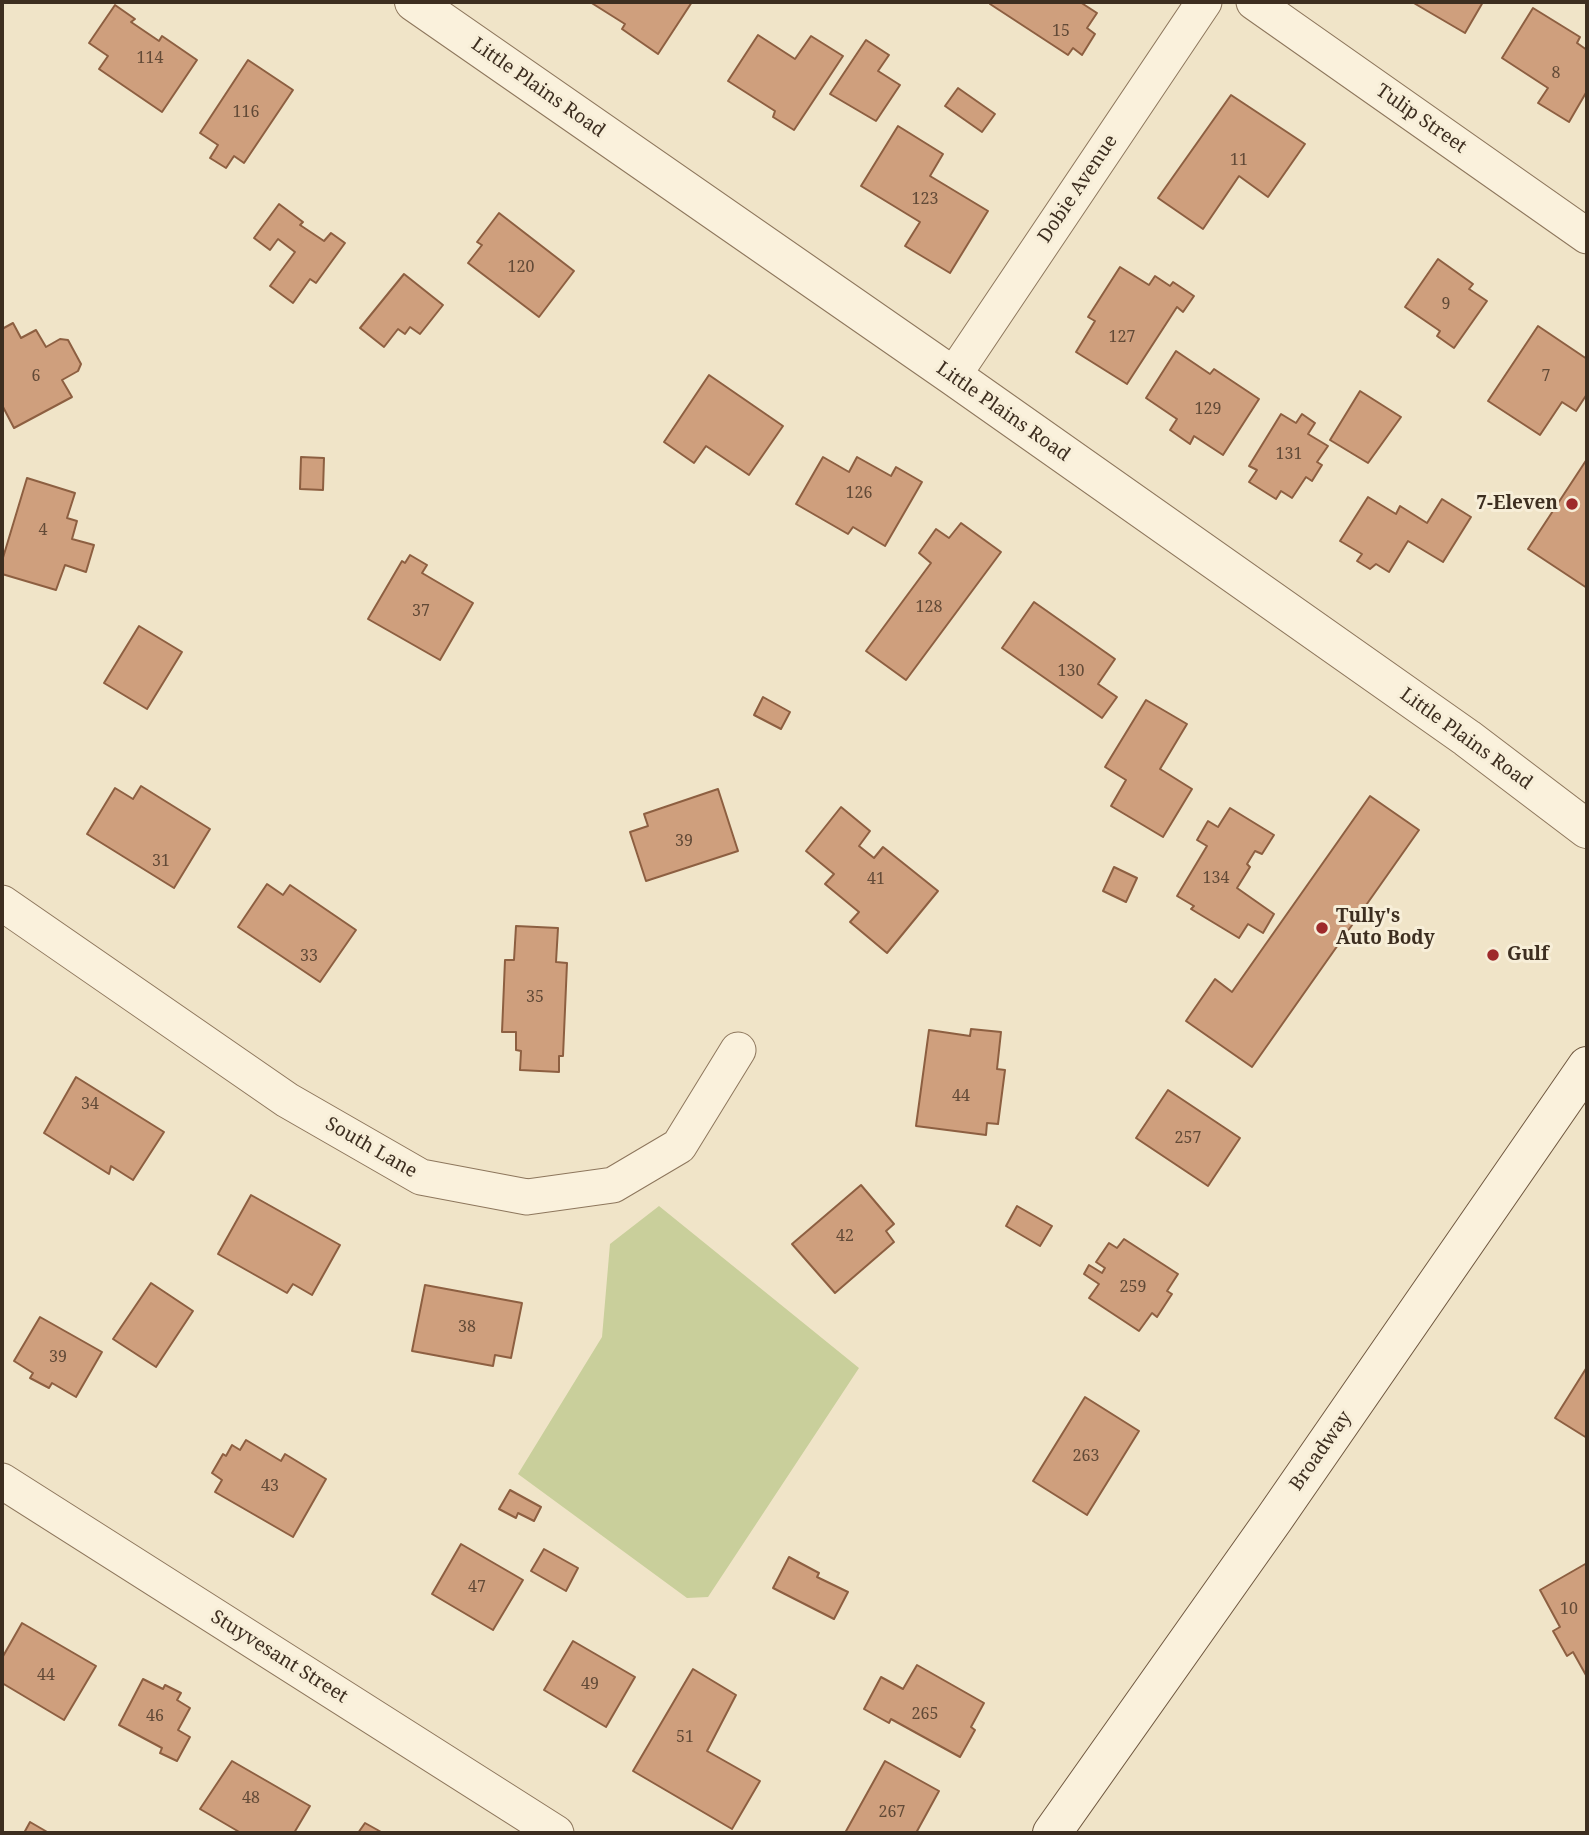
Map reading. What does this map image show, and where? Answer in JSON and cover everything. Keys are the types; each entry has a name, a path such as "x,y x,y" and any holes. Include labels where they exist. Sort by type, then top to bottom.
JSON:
{"street":[{"name":"Little Plains Road","path":"414,2 953,376 1467,738 1587,829"},
{"name":"Dobie Avenue","path":"953,376 1204,2"},
{"name":"Tulip Street","path":"1254,2 1587,236"},
{"name":"South Lane","path":"2,903 288,1100 421,1177 434,1180 527,1197 613,1185 680,1146 738,1050"},
{"name":"Broadway","path":"1052,1833 1274,1519 1587,1066"},
{"name":"Stuyvesant Street","path":"2,1480 556,1833"}],"green space":[{"path":"659,1206 859,1368 708,1597 687,1598 518,1474 602,1337 610,1244"}],"building":[{"path":"590,2 692,2 658,54 622,29 625,24"},
{"path":"1080,2 1097,13 1087,28 1095,34 1082,55 1073,48 1068,55 990,4"},
{"path":"1412,2 1483,2 1465,33"},
{"path":"115,5 135,19 131,22 159,41 162,36 197,60 162,112 99,69 108,56 89,43"},
{"path":"1533,8 1580,37 1577,43 1587,50 1587,91 1569,122 1538,103 1548,88 1502,58"},
{"path":"758,35 795,59 811,36 843,56 794,130 773,117 775,111 728,81"},
{"path":"866,40 889,55 878,71 900,85 876,121 830,94"},
{"path":"248,60 293,90 244,163 234,156 226,168 210,158 218,145 200,133"},
{"path":"958,88 995,114 982,132 945,106"},
{"path":"1231,95 1305,144 1268,197 1239,176 1203,229 1158,198"},
{"path":"898,126 943,154 930,176 988,211 950,273 905,246 920,222 861,186"},
{"path":"279,204 303,222 300,225 324,241 331,233 345,243 316,283 310,279 293,303 270,286 295,252 278,239 270,250 254,238"},
{"path":"499,213 574,271 539,317 468,263 482,245 477,242"},
{"path":"1438,259 1473,284 1469,289 1487,301 1454,348 1437,336 1440,331 1405,307"},
{"path":"1120,267 1149,285 1155,276 1170,286 1173,282 1194,296 1183,312 1177,307 1127,384 1076,352 1095,321 1088,317"},
{"path":"404,274 443,305 420,334 410,327 405,334 398,329 384,347 360,328"},
{"path":"13,323 21,338 36,330 46,347 60,339 68,340 81,364 78,371 62,380 72,397 14,428 2,405 2,329"},
{"path":"1538,326 1587,359 1587,394 1576,411 1562,402 1540,435 1488,401"},
{"path":"1176,351 1210,374 1214,369 1259,399 1223,455 1194,436 1190,444 1170,430 1177,419 1146,398"},
{"path":"709,375 783,426 749,475 706,446 694,463 664,442"},
{"path":"1360,391 1401,417 1368,463 1330,440"},
{"path":"1281,414 1296,423 1302,414 1315,423 1308,434 1328,446 1317,462 1322,465 1312,481 1306,477 1292,498 1281,491 1276,499 1249,482 1257,470 1249,466"},
{"path":"301,457 324,458 323,490 300,489"},
{"path":"823,457 849,472 857,457 891,476 896,467 922,482 885,546 853,527 848,534 796,504"},
{"name":"7-Eleven","path":"1587,459 1587,588 1528,549"},
{"path":"27,478 75,493 67,518 77,521 72,539 94,545 86,572 65,565 56,590 2,574 2,561"},
{"path":"1368,497 1396,514 1400,506 1427,523 1442,499 1471,517 1443,562 1408,541 1389,572 1376,564 1370,569 1357,561 1362,554 1340,541"},
{"path":"961,523 1001,552 906,680 866,651 931,563 919,553 936,529 949,538"},
{"path":"410,555 427,565 422,573 473,603 440,660 368,619 402,561 405,563"},
{"path":"1034,602 1115,659 1098,684 1117,697 1102,718 1002,648"},
{"path":"139,626 182,652 147,709 104,683"},
{"path":"763,697 790,712 781,729 754,715"},
{"path":"1146,700 1187,724 1160,769 1192,789 1163,837 1111,806 1126,780 1105,767"},
{"path":"141,786 210,829 174,888 87,834 115,788 133,799"},
{"path":"718,789 738,851 646,881 630,832 648,826 644,814"},
{"path":"1370,796 1419,830 1252,1067 1186,1021 1215,979 1232,992"},
{"path":"841,807 870,831 859,846 874,858 883,847 938,891 887,953 850,922 859,912 825,884 834,874 806,851"},
{"path":"1230,808 1274,835 1262,854 1255,851 1247,864 1250,867 1237,888 1274,914 1263,933 1248,924 1239,938 1191,909 1194,906 1177,896 1207,846 1197,840 1208,821 1218,827"},
{"path":"1114,867 1137,878 1126,902 1103,891"},
{"path":"267,884 283,895 290,885 356,930 320,982 238,927"},
{"path":"516,926 558,928 556,962 567,963 563,1056 559,1056 559,1072 520,1070 521,1051 516,1050 516,1032 502,1032 505,960 514,960"},
{"path":"971,1029 1001,1032 997,1069 1005,1070 998,1124 987,1123 986,1135 916,1126 929,1030 970,1036"},
{"path":"76,1077 164,1132 133,1180 111,1166 109,1174 44,1133"},
{"path":"1168,1090 1240,1138 1208,1186 1136,1138"},
{"path":"861,1185 894,1224 886,1231 894,1242 835,1293 792,1244"},
{"path":"251,1195 340,1245 312,1295 293,1284 287,1293 218,1254"},
{"path":"1017,1206 1052,1226 1040,1246 1006,1226"},
{"path":"1124,1239 1178,1274 1167,1291 1172,1294 1157,1317 1152,1313 1139,1331 1089,1298 1099,1284 1084,1274 1089,1265 1102,1273 1105,1268 1096,1262 1109,1243 1117,1248"},
{"path":"151,1283 193,1311 156,1367 113,1339"},
{"path":"425,1285 522,1303 511,1358 495,1355 493,1366 412,1351"},
{"path":"40,1317 102,1352 76,1397 52,1383 49,1388 30,1378 33,1373 14,1361"},
{"path":"1587,1367 1587,1438 1555,1418"},
{"path":"1085,1397 1139,1431 1087,1515 1033,1481"},
{"path":"246,1440 281,1461 285,1454 326,1479 293,1537 215,1492 222,1480 212,1473 223,1454 226,1456 232,1445 240,1450"},
{"path":"510,1490 541,1507 534,1521 518,1513 516,1518 499,1509"},
{"path":"461,1544 523,1580 493,1630 432,1594"},
{"path":"544,1549 578,1568 566,1591 531,1571"},
{"path":"789,1557 819,1573 817,1577 848,1592 834,1619 773,1588"},
{"path":"1587,1563 1587,1677 1573,1652 1567,1656 1553,1631 1560,1627 1540,1590"},
{"path":"22,1623 96,1666 64,1720 2,1683 2,1658"},
{"path":"573,1641 635,1677 606,1727 544,1690"},
{"path":"917,1665 984,1703 971,1727 975,1730 960,1757 891,1719 889,1723 864,1709 881,1677 903,1689"},
{"path":"693,1669 736,1695 707,1751 760,1781 732,1829 633,1771"},
{"path":"143,1679 163,1689 165,1685 181,1693 177,1700 190,1708 178,1730 190,1737 177,1761 160,1753 162,1748 119,1725"},
{"path":"232,1761 310,1806 294,1833 241,1833 200,1809"},
{"path":"885,1761 939,1791 916,1833 845,1833"},
{"path":"30,1822 49,1833 24,1833"},
{"path":"365,1823 383,1833 358,1833"}],"place":[{"name":"7-Eleven","path":"1572,504"},
{"name":"Tully's Auto Body","path":"1322,928"},
{"name":"Gulf","path":"1493,955"}]}
